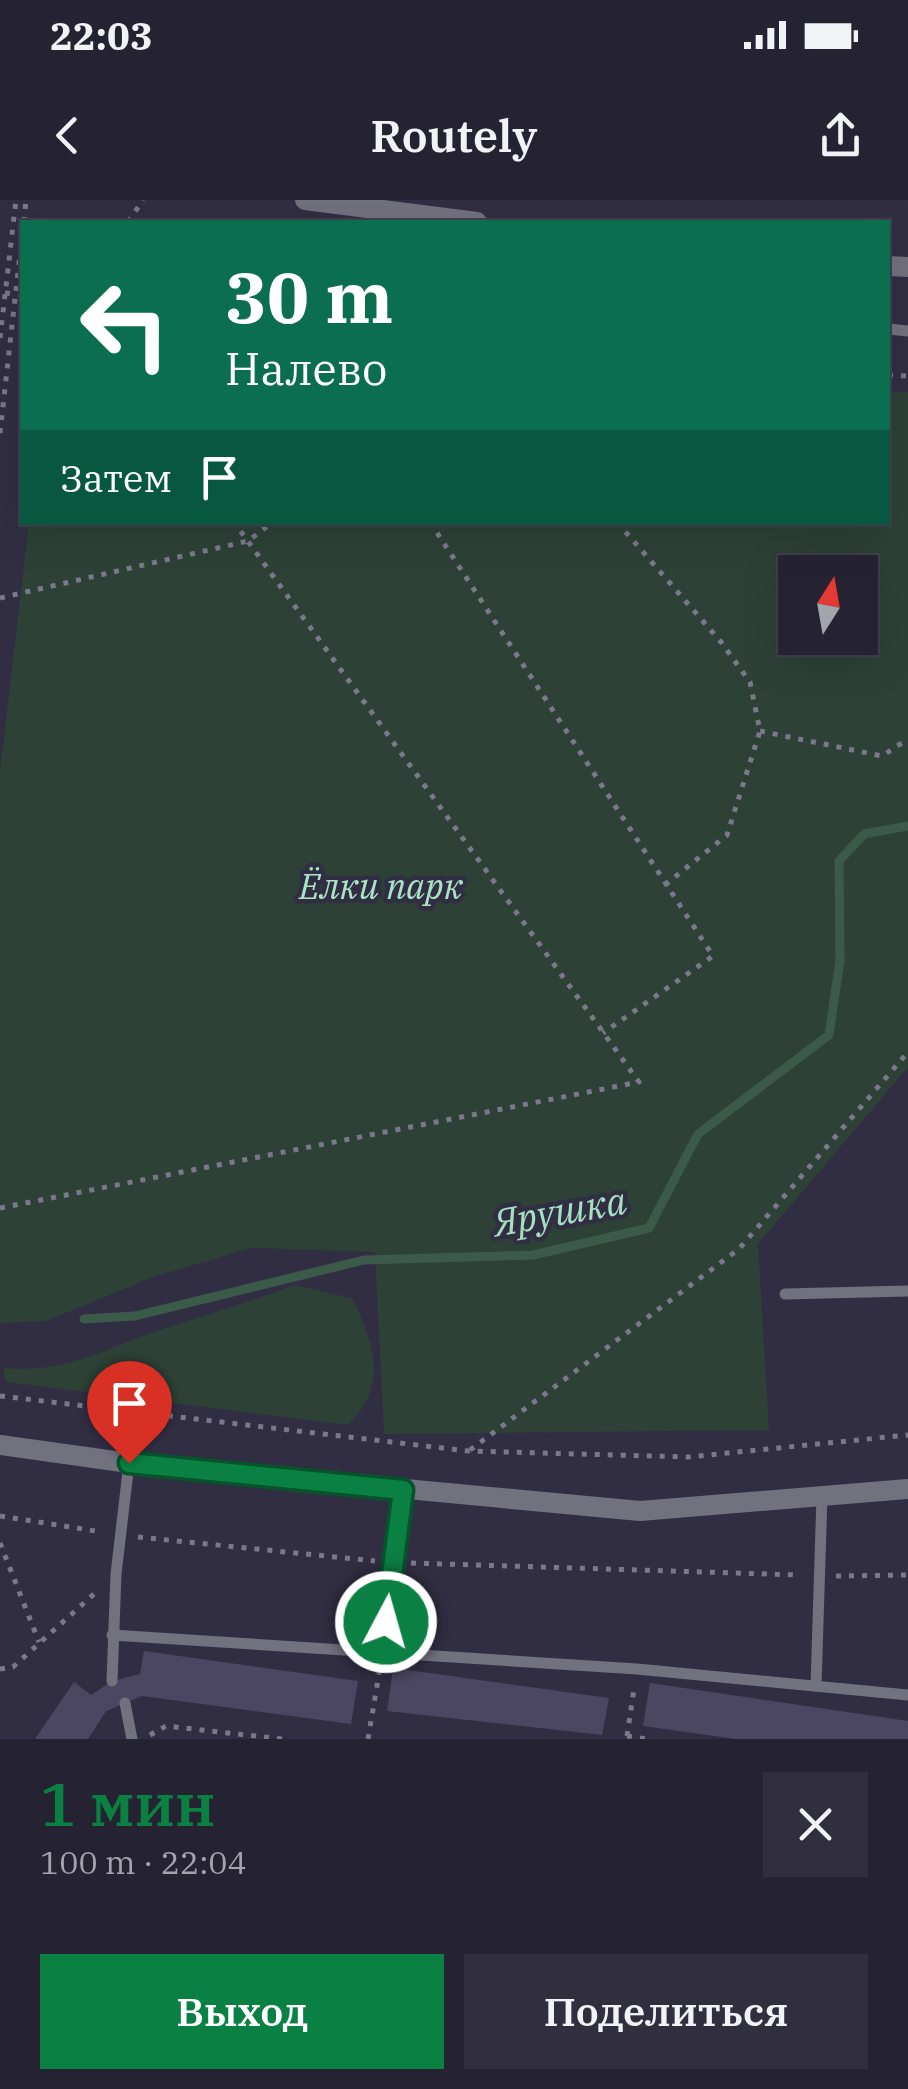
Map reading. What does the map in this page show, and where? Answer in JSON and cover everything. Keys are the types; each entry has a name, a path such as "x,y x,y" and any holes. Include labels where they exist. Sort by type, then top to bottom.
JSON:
{"street":[{"path":"305,200 461,220"},
{"path":"0,1446 129,1463 640,1511 908,1488"}],"lane":[{"path":"785,1294 908,1291"},
{"path":"112,1681 116,1574 129,1463"},
{"path":"383,1652 403,1490"},
{"path":"816,1686 822,1496"},
{"path":"112,1634 637,1669 908,1695"},
{"path":"125,1703 132,1739"}],"path":[{"path":"0,338 16,200"},
{"path":"0,433 19,295 6,293"},
{"path":"0,1208 639,1082 236,525"},
{"path":"0,598 248,541 269,525"},
{"path":"432,525 713,956 603,1033"},
{"path":"619,525 721,642 750,682 760,731 727,836 666,886"},
{"path":"760,731 882,756 908,740"},
{"path":"468,1451 739,1250 908,1052"},
{"path":"0,1396 468,1451 688,1457 908,1435"},
{"path":"0,1516 120,1535 392,1562 821,1576 908,1575"},
{"path":"0,1543 40,1642"},
{"path":"0,1669 12,1667 116,1574"},
{"path":"368,1739 383,1652"},
{"path":"637,1669 627,1737 646,1739"},
{"path":"144,1739 166,1726 282,1739"}],"green space":[{"name":"Ёлки парк","path":"890,391 908,392 908,1067 758,1244 769,1430 384,1434 375,1252 251,1248 153,1277 46,1321 0,1323 0,771 29,525 890,525"},
{"path":"294,1285 352,1298 366,1331 374,1363 373,1379 361,1410 348,1425 7,1382 3,1376 5,1368 46,1367 82,1359"}],"building":[{"path":"144,1651 358,1681 351,1724 142,1696 106,1711 88,1739 35,1739 74,1682 91,1695 112,1681 140,1674"},
{"path":"393,1668 609,1698 602,1735 387,1711"},
{"path":"650,1683 908,1721 908,1739 736,1739 643,1726"}],"waterway":[{"name":"Ярушка","path":"84,1319 135,1316 364,1260 533,1255 649,1228 698,1134 829,1035 840,960 839,861 864,834 908,826"}],"route":[{"path":"129,1463 403,1490 386,1622"}]}
